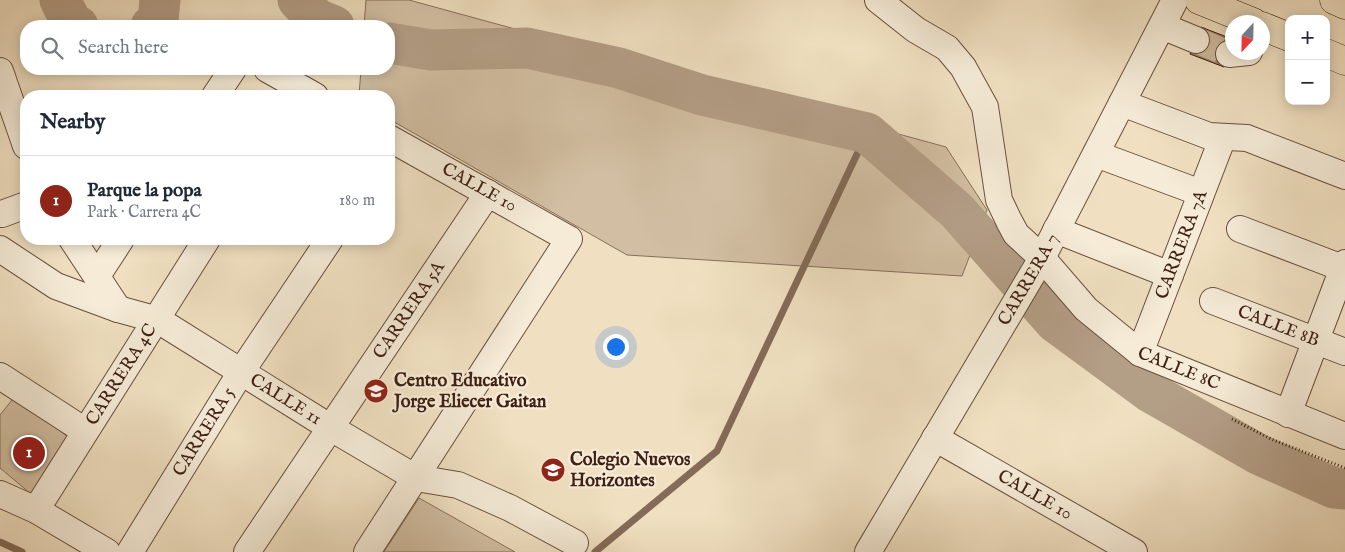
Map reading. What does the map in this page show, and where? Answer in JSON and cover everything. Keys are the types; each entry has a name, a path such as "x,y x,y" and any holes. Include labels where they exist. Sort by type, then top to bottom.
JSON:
{"highway":[{"path":"1199,0 1232,15"},
{"path":"1334,0 1345,5"},
{"path":"1330,55 1345,61"}],"street":[{"name":"CALLE 8C","path":"878,0 916,30 947,48 974,83 985,107 998,200 1016,234 1038,265 1086,309 1140,353 1345,436"},
{"name":"CARRERA 7","path":"868,552 994,336 1038,265 1175,0"},
{"path":"1162,26 1196,40"},
{"path":"0,71 9,124 20,138"},
{"path":"219,90 229,75"},
{"path":"276,75 298,90"},
{"path":"1122,103 1209,136 1247,138 1345,176"},
{"name":"CARRERA 7A","path":"1140,353 1223,137"},
{"name":"CALLE 10","path":"395,145 488,193 569,239 416,478"},
{"path":"1096,154 1201,193"},
{"name":"CARRERA 5A","path":"247,552 488,193"},
{"path":"2,214 20,207"},
{"path":"1240,229 1344,267 1288,414"},
{"path":"1056,230 1170,275"},
{"path":"76,245 118,309"},
{"path":"97,276 117,245"},
{"name":"CARRERA 4C","path":"36,510 158,320 203,245"},
{"name":"CARRERA 5","path":"130,552 241,372 326,245"},
{"name":"CALLE 11","path":"0,250 56,286 118,309 158,320 416,478 458,485 510,508 575,543"},
{"name":"CALLE 8B","path":"1213,301 1345,352"},
{"path":"4,386 85,431"},
{"name":"CALLE 10","path":"935,438 1134,552"},
{"path":"367,552 416,478"},
{"path":"0,494 36,510 107,552"}],"shaded area":[{"path":"366,0 409,0 946,147 987,210 962,276 627,255 395,122 395,90 359,90 361,75 395,75 395,20 364,20"},
{"path":"16,395 68,437 31,494 0,468 0,415"},
{"path":"419,498 515,552 384,552"}],"building":[{"path":"1201,27 1225,36 1225,60 1227,60 1224,67 1190,54"}],"waterway":[{"path":"60,0 70,20"},
{"path":"158,20 160,0"},
{"path":"298,0 319,20"},
{"path":"395,44 431,50 527,48 619,68 702,95 867,133 957,211 1055,322 1150,392 1258,454 1334,488 1345,489"},
{"path":"595,552 717,451 867,133"},
{"path":"0,542 22,552"}],"tunnel":[{"path":"1196,40 1225,52"}],"place":[{"name":"Centro Educativo Jorge Eliecer Gaitan","path":"376,391"},
{"name":"Parque la popa","path":"29,453"},
{"name":"Colegio Nuevos Horizontes","path":"553,470"}]}
